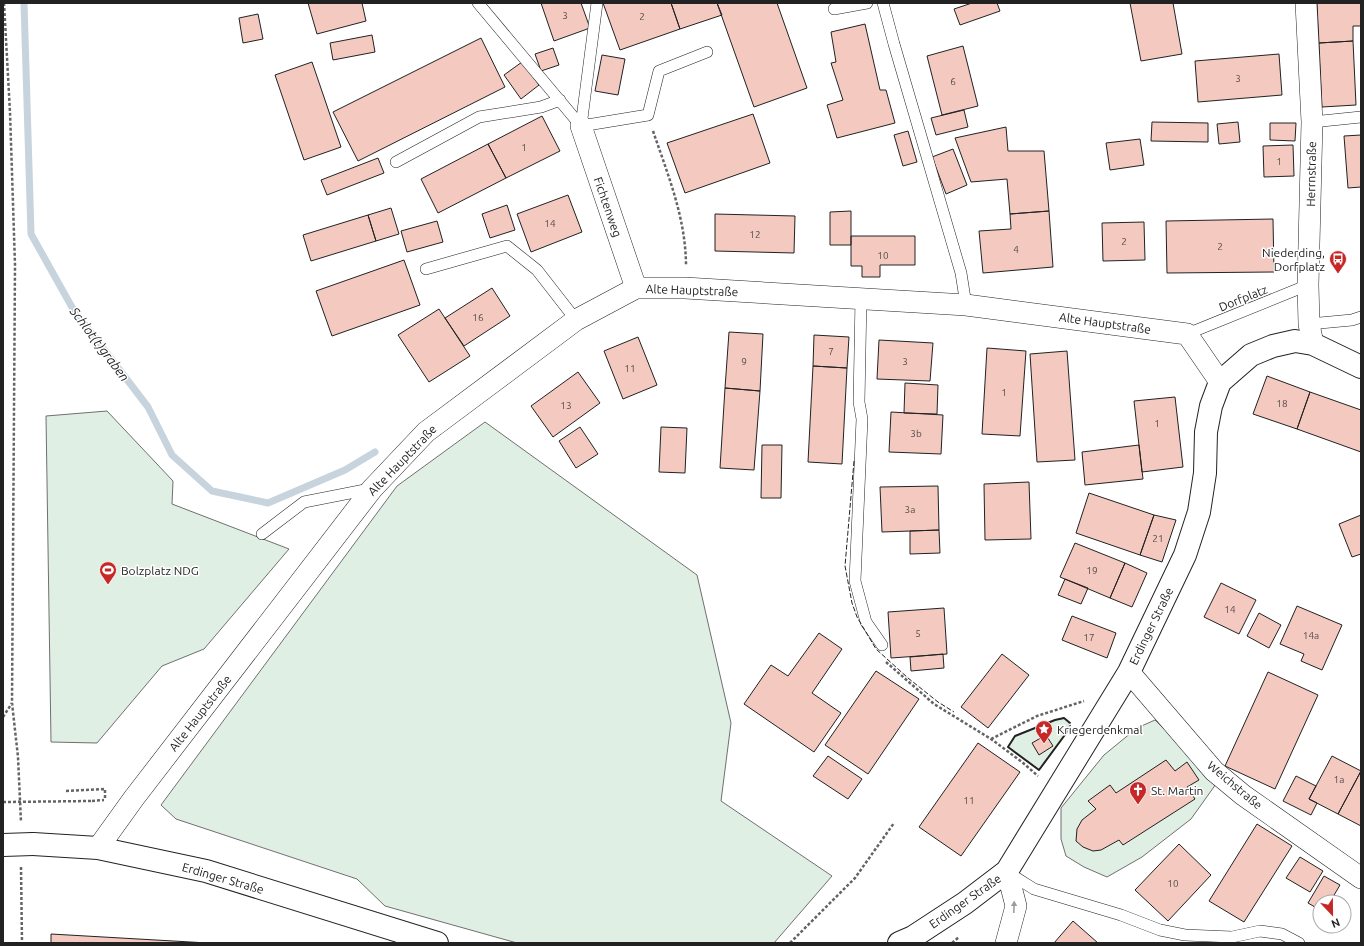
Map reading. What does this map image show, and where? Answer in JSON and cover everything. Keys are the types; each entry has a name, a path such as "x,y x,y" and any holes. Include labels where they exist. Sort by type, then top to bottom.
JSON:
{"street":[{"name":"Herrnstraße","path":"1306,3 1312,122 1308,285 1311,334"},
{"name":"Fichtenweg","path":"581,126 636,288"},
{"name":"Alte Hauptstraße","path":"98,848 134,798 372,489 426,432 576,320 636,288 685,288 966,305 1187,334"},
{"path":"1187,334 1220,382"},
{"name":"Erdinger Straße","path":"899,943 913,937 965,903 1007,871 1128,672 1185,555 1199,512 1205,473 1206,432 1211,406 1220,382 1251,355 1274,346 1295,341 1311,334 1361,367"},
{"name":"Weichstraße","path":"1128,672 1214,771 1243,795 1361,878"},
{"name":"Erdinger Straße","path":"3,845 33,844 98,848 206,871 437,943"},
{"path":"1006,943 1016,906 1007,871"}],"lane":[{"name":"Fichtenweg","path":"478,3 581,126"},
{"name":"Fichtenweg","path":"581,126 597,3"},
{"path":"834,8 866,3"},
{"path":"883,3 961,273 966,305"},
{"path":"581,126 648,115 659,71 707,52"},
{"path":"396,162 479,117 541,107 560,100"},
{"path":"1312,122 1361,117"},
{"path":"426,269 507,246 538,270 576,320"},
{"name":"Dorfplatz","path":"1187,334 1308,285"},
{"path":"861,298 859,402 862,418 855,581 866,622 882,645"},
{"path":"1311,334 1361,317"},
{"path":"262,534 304,502 372,489"},
{"path":"1007,871 1034,889 1121,915 1188,939 1232,937 1260,931 1282,934 1299,943"}],"path":[{"path":"4,3 10,112 15,265 12,703 18,757 21,823"},
{"path":"648,115 676,198 686,247 685,288"},
{"path":"884,660 934,704 991,739 1022,762 1055,791"},
{"path":"991,739 1037,716 1097,696 1112,698"},
{"path":"3,717 12,703"},
{"path":"66,791 105,789 105,795"},
{"path":"3,802 92,801"},
{"path":"790,943 855,878 894,823"},
{"path":"21,863 22,943"},
{"path":"952,943 962,934"}],"green space":[{"name":"Bolzplatz NDG","path":"107,411 173,481 172,504 289,549 204,649 162,666 97,743 51,742 46,416"},
{"path":"485,422 697,575 731,723 721,801 832,876 774,943 517,943 385,906 357,879 176,819 161,805 397,486"},
{"path":"1064,718 1070,723 1067,732 1039,770 1008,747 1015,736 1055,720"},
{"path":"1155,720 1193,757 1216,784 1191,819 1142,857 1107,877 1084,867 1066,856 1061,839 1061,808 1104,755 1137,728"}],"building":[{"path":"308,3 362,3 366,21 317,34"},
{"path":"541,3 581,3 590,28 554,41"},
{"path":"603,3 671,3 680,29 620,50"},
{"path":"671,3 717,3 722,15 680,29"},
{"path":"717,3 777,3 807,88 754,107"},
{"path":"972,3 997,3 1000,11 960,25 954,9"},
{"path":"1130,3 1173,3 1182,54 1141,61"},
{"path":"1317,3 1361,3 1361,26 1353,26 1353,41 1319,43"},
{"path":"258,14 263,39 243,43 239,18"},
{"path":"865,24 880,90 886,90 895,123 837,138 827,105 843,100 831,63 836,62 831,32"},
{"path":"372,35 375,52 333,60 330,43"},
{"path":"481,38 505,87 358,161 333,112"},
{"path":"1353,41 1356,105 1322,107 1319,43"},
{"path":"963,46 978,106 942,115 927,56"},
{"path":"553,48 559,65 541,71 535,54"},
{"path":"1279,54 1282,95 1198,102 1195,61"},
{"path":"602,55 625,59 618,95 595,91"},
{"path":"312,62 341,147 304,160 275,75"},
{"path":"522,62 539,85 521,99 504,75"},
{"path":"964,110 968,127 936,135 931,118"},
{"path":"753,114 770,163 685,193 667,143"},
{"path":"542,116 560,151 506,178 488,144"},
{"path":"1152,122 1208,123 1208,142 1151,141"},
{"path":"1238,122 1240,142 1219,144 1217,124"},
{"path":"1270,123 1296,123 1295,141 1270,140"},
{"path":"1006,127 1008,151 1044,151 1049,211 1010,214 1007,179 971,182 955,138"},
{"path":"908,131 917,162 903,166 894,135"},
{"path":"1361,135 1361,187 1348,188 1344,136"},
{"path":"1140,139 1144,165 1110,170 1106,143"},
{"path":"488,144 506,178 438,213 421,179"},
{"path":"1293,145 1294,176 1264,177 1263,146"},
{"path":"953,149 967,185 946,194 932,157"},
{"path":"378,158 384,173 327,195 321,180"},
{"path":"568,195 582,232 531,252 517,214"},
{"path":"507,205 515,230 490,238 482,214"},
{"path":"391,208 399,234 376,241 368,215"},
{"path":"851,211 851,245 830,245 830,212"},
{"path":"1049,211 1053,267 983,273 979,231 1011,229 1010,214"},
{"path":"715,214 795,216 794,253 715,251"},
{"path":"368,215 376,241 311,261 303,235"},
{"path":"1273,219 1274,272 1167,273 1166,221"},
{"path":"437,221 443,242 407,252 401,231"},
{"path":"1144,222 1145,260 1103,261 1102,223"},
{"path":"851,236 915,236 915,265 880,265 880,277 862,277 862,266 851,266"},
{"path":"404,260 420,305 332,336 316,291"},
{"path":"492,288 510,316 464,346 445,318"},
{"path":"439,309 470,356 429,382 398,335"},
{"path":"729,332 763,334 760,391 725,388"},
{"path":"814,335 849,337 847,368 813,366"},
{"path":"638,337 657,385 623,399 604,351"},
{"path":"879,340 933,343 930,381 877,379"},
{"path":"987,348 1026,351 1020,436 982,434"},
{"path":"1067,351 1075,460 1037,462 1030,354"},
{"path":"813,366 847,368 842,464 808,462"},
{"path":"578,372 600,403 553,437 531,406"},
{"path":"1267,376 1310,392 1297,429 1253,414"},
{"path":"905,383 938,385 937,414 904,413"},
{"path":"725,388 760,391 754,470 720,468"},
{"path":"1310,392 1361,410 1361,452 1297,429"},
{"path":"1175,397 1183,467 1142,472 1134,401"},
{"path":"891,412 943,415 941,454 889,452"},
{"path":"580,427 598,454 576,468 559,441"},
{"path":"661,427 687,428 685,473 659,472"},
{"path":"762,445 782,445 781,498 761,498"},
{"path":"1139,445 1143,479 1085,485 1082,452"},
{"path":"1029,482 1031,539 985,540 984,484"},
{"path":"938,486 939,530 882,532 880,487"},
{"path":"1089,493 1154,515 1140,555 1076,533"},
{"path":"1154,515 1176,520 1162,562 1140,555"},
{"path":"1361,515 1361,554 1352,557 1339,524"},
{"path":"939,530 940,553 910,554 910,531"},
{"path":"1075,543 1125,563 1110,598 1060,577"},
{"path":"1125,563 1147,573 1132,607 1110,598"},
{"path":"1065,579 1088,588 1081,604 1058,595"},
{"path":"1221,583 1256,600 1239,634 1204,617"},
{"path":"1297,606 1342,625 1322,670 1301,661 1304,654 1280,644"},
{"path":"944,608 947,654 891,658 888,612"},
{"path":"1259,613 1281,625 1269,648 1247,636"},
{"path":"1072,616 1116,633 1107,658 1062,640"},
{"path":"819,633 842,649 812,693 841,713 814,752 744,704 771,665 788,676"},
{"path":"943,654 944,668 911,671 910,657"},
{"path":"1002,654 1029,675 988,728 961,707"},
{"path":"876,671 919,699 868,774 825,745"},
{"path":"1268,672 1318,695 1275,789 1225,766"},
{"path":"1046,735 1053,746 1039,755 1032,743"},
{"path":"978,743 1020,772 961,856 919,827"},
{"path":"828,756 862,779 848,799 813,776"},
{"path":"1332,756 1361,771 1338,814 1309,799"},
{"name":"St. Martin","path":"1166,760 1175,771 1187,762 1199,780 1187,787 1195,799 1123,845 1119,840 1101,850 1093,851 1083,847 1076,841 1077,829 1082,820 1096,809 1088,801 1110,785 1116,793"},
{"path":"1361,771 1361,826 1338,814"},
{"path":"1296,776 1316,786 1309,799 1317,803 1311,815 1283,801"},
{"path":"1257,824 1292,846 1244,922 1209,901"},
{"path":"1179,844 1211,875 1168,921 1135,890"},
{"path":"1300,857 1323,871 1310,892 1286,878"},
{"path":"1324,876 1340,885 1335,894 1313,894"},
{"path":"1312,896 1312,905 1308,903"},
{"path":"1073,921 1098,943 1054,943"},
{"path":"51,934 208,943 51,943"}],"waterway":[{"name":"Schlot(t)graben","path":"24,3 31,234 73,309 148,407 172,455 212,491 268,503 345,470 375,452"}],"fence":[{"path":"854,461 845,566 852,603 857,617 876,649 908,678 938,702 954,712"}],"wall":[{"path":"1064,718 1070,723 1067,732 1039,770 1008,747 1015,736 1055,720 1064,718"}],"place":[{"name":"Niederding, Dorfplatz","path":"1338,274"},
{"name":"Bolzplatz NDG","path":"108,585"},
{"name":"Kriegerdenkmal","path":"1044,744"},
{"name":"St. Martin","path":"1138,805"}]}
